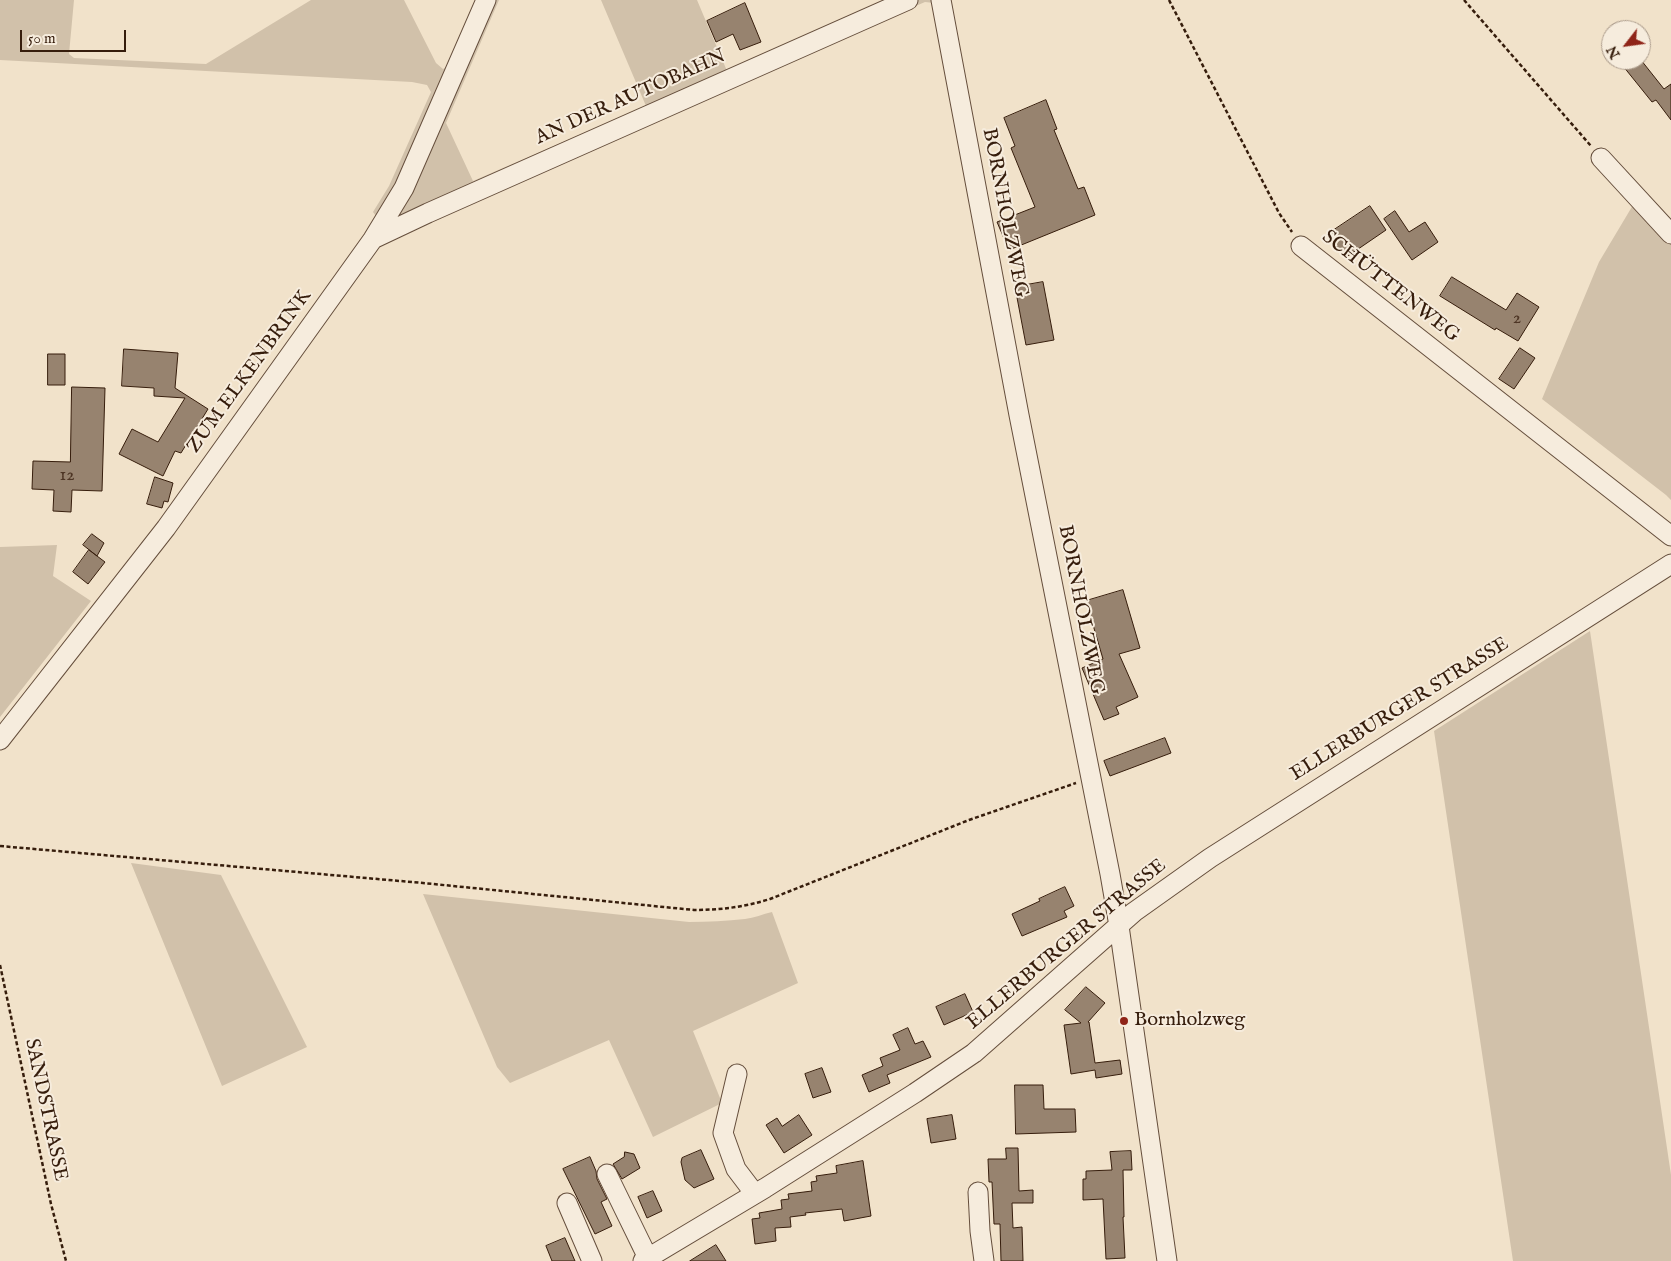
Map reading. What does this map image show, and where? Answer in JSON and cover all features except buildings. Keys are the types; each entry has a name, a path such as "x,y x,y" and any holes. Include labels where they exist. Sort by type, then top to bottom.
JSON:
{"street":[{"name":"ZUM ELKENBRINK","path":"0,740 166,528 373,239 404,188 486,0"},
{"name":"AN DER AUTOBAHN","path":"373,239 908,0"},
{"name":"BORNHOLZWEG","path":"941,0 1020,424 1119,926 1167,1261"},
{"path":"1602,158 1671,234"},
{"path":"404,188 404,198 415,208 428,213"},
{"name":"SCHÜTTENWEG","path":"1301,246 1671,536"},
{"name":"ELLERBURGER STRASSE","path":"645,1260 755,1194 929,1084 974,1053 1119,926 1161,892 1210,858 1671,564"},
{"path":"737,1074 723,1133 736,1169 755,1194"},
{"path":"607,1174 645,1260"},
{"path":"978,1192 984,1261"},
{"path":"567,1203 592,1261"}],"path":[{"name":"SCHÜTTENWEG","path":"1169,0 1279,213 1301,246"},
{"path":"1464,0 1602,158"},
{"path":"0,846 433,884 694,910 715,910 749,905 770,899 969,820 1091,778"},
{"name":"SANDSTRASSE","path":"0,965 51,1204 66,1261"}],"shaded area":[{"path":"0,0 74,0 69,54 74,58 206,64 311,0 404,0 436,63 443,69 449,66 479,0 499,0 446,123 473,181 646,106 601,0 697,0 727,71 890,0 933,0 934,3 925,2 401,227 390,235 373,212 389,186 431,92 427,85 412,82 0,60"},
{"path":"1636,200 1671,241 1671,500 1542,399 1599,262"},
{"path":"57,545 53,576 91,601 0,717 0,547"},
{"path":"1590,631 1671,1175 1671,1261 1513,1261 1434,731"},
{"path":"131,863 221,875 307,1047 222,1086"},
{"path":"423,894 689,922 745,919 772,912 798,983 693,1031 722,1103 653,1137 609,1040 510,1083 497,1067"}],"place":[{"name":"Bornholzweg","path":"1124,1021"}]}
